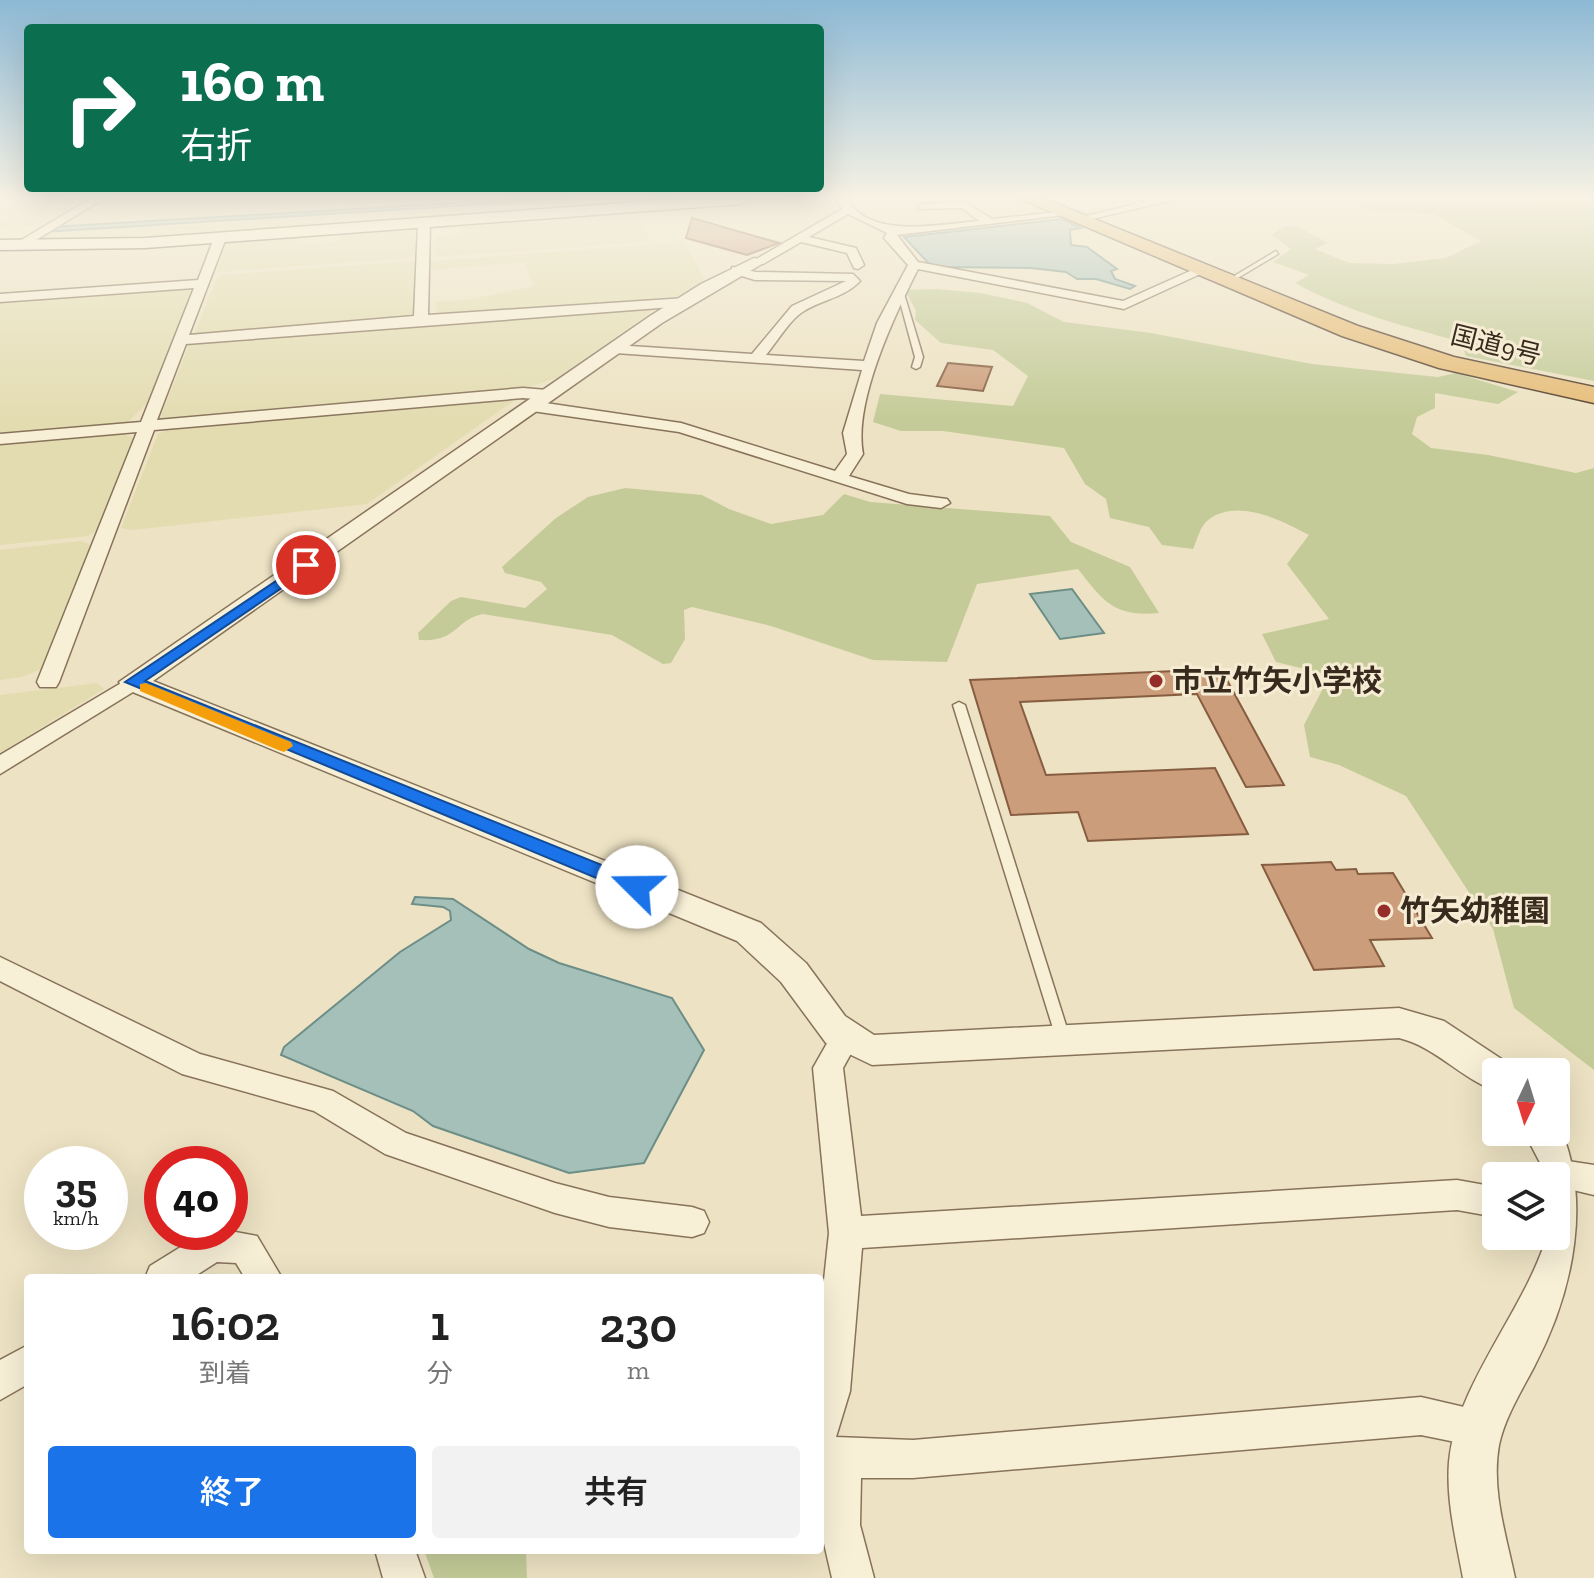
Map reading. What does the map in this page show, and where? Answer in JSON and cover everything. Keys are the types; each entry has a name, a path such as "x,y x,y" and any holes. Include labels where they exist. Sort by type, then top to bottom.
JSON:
{"highway":[{"name":"国道9号","path":"1209,273 1392,346 1521,381 1594,395"}],"street":[{"path":"48,682 208,273"},
{"path":"421,320 422,273"},
{"path":"0,766 252,604 615,349 732,273"},
{"path":"744,273 755,276 849,277 854,281 839,292 797,309 757,357"},
{"path":"839,478 855,454 851,433 870,366 899,287 914,273"},
{"path":"950,273 1124,305 1197,273"},
{"path":"1031,273 1066,282"},
{"path":"0,298 205,283"},
{"path":"183,340 686,302"},
{"path":"615,349 870,366"},
{"path":"0,439 523,393 540,401 681,428 907,499 941,503"},
{"path":"133,682 242,729 749,932 783,961 806,989 819,1013 844,1039 872,1050 1399,1023 1431,1031 1482,1066"},
{"path":"0,968 193,1065 322,1100 396,1144 555,1198 609,1212 692,1222"},
{"path":"844,1039 828,1068 846,1233 827,1446 840,1525 853,1578"},
{"path":"1489,1578 1472,1468 1480,1428 1563,1258 1572,1197 1550,1146"},
{"path":"846,1233 1457,1195 1482,1199"},
{"path":"168,1274 212,1246 245,1247 262,1274"},
{"path":"0,1381 24,1366"},
{"path":"827,1446 913,1459 1421,1416 1480,1428"},
{"path":"396,1554 404,1578"}],"lane":[{"path":"1229,281 1243,273"},
{"path":"899,287 919,357 916,367"},
{"path":"959,705 1063,1040"}],"shaded area":[{"path":"419,273 417,315 407,320 194,335 217,277"},
{"path":"529,273 701,273 705,280 679,296 438,316 436,302 468,300 533,286"},
{"path":"186,286 197,289 150,400 128,422 0,434 0,299"},
{"path":"657,308 556,378 529,387 160,418 189,345 196,343"},
{"path":"499,398 515,400 367,504 132,530 121,528 158,434 167,430"},
{"path":"119,433 134,438 97,530 88,536 0,545 0,444"},
{"path":"81,541 93,546 42,669 22,677 0,680 0,550"},
{"path":"97,683 104,689 0,753 0,695"}],"green space":[{"path":"1302,273 1594,273 1594,381 1466,356 1461,342 1376,317 1295,283 1309,275"},
{"path":"905,290 981,293 1027,303 1064,322 1151,333 1312,364 1438,377 1456,373 1518,392 1498,404 1435,393 1435,408 1417,417 1412,434 1431,448 1488,455 1576,473 1594,468 1594,1070 1514,1008 1493,929 1406,796 1339,765 1310,757 1304,725 1330,675 1276,662 1262,634 1329,619 1287,564 1309,535 1258,513 1231,511 1207,521 1193,549 1162,545 1149,527 1110,518 1106,499 1085,484 1064,448 943,431 901,431 873,422 880,394 1013,406 1028,376 993,350 941,343 915,320 916,311"},
{"path":"625,488 702,495 729,509 771,524 823,515 844,494 870,502 1050,516 1071,542 1130,567 1159,613 1120,610 1103,598 1078,569 977,584 947,662 873,660 771,626 692,607 684,610 685,639 671,663 663,664 612,635 483,614 466,621 442,638 419,640 418,633 451,601 461,597 525,608 547,589 541,582 505,573 502,567 556,518 588,497"},
{"path":"425,1554 526,1554 527,1578 434,1578"}],"water":[{"path":"1067,273 1112,273 1115,279 1135,286 1130,289 1096,279 1077,279"},
{"path":"1072,589 1104,633 1060,639 1030,594"},
{"path":"415,897 453,899 529,949 559,963 672,998 704,1050 644,1163 569,1173 433,1126 413,1111 281,1055 284,1047 400,952 451,920 450,911 443,907 412,904"}],"building":[{"path":"948,363 992,367 983,391 937,386"},
{"path":"1221,669 1284,785 1246,787 1197,694 1020,702 1046,775 1215,768 1248,834 1088,841 1078,812 1011,815 970,680"},
{"path":"1331,862 1336,870 1356,869 1358,874 1393,873 1432,938 1370,940 1384,966 1314,970 1262,865"}],"slow traffic":[{"path":"146,688 284,746"}],"place":[{"name":"市立竹矢小学校","path":"1156,681"},
{"name":"竹矢幼稚園","path":"1384,911"}],"route":[{"path":"306,565 133,682 242,729 637,887"}]}
